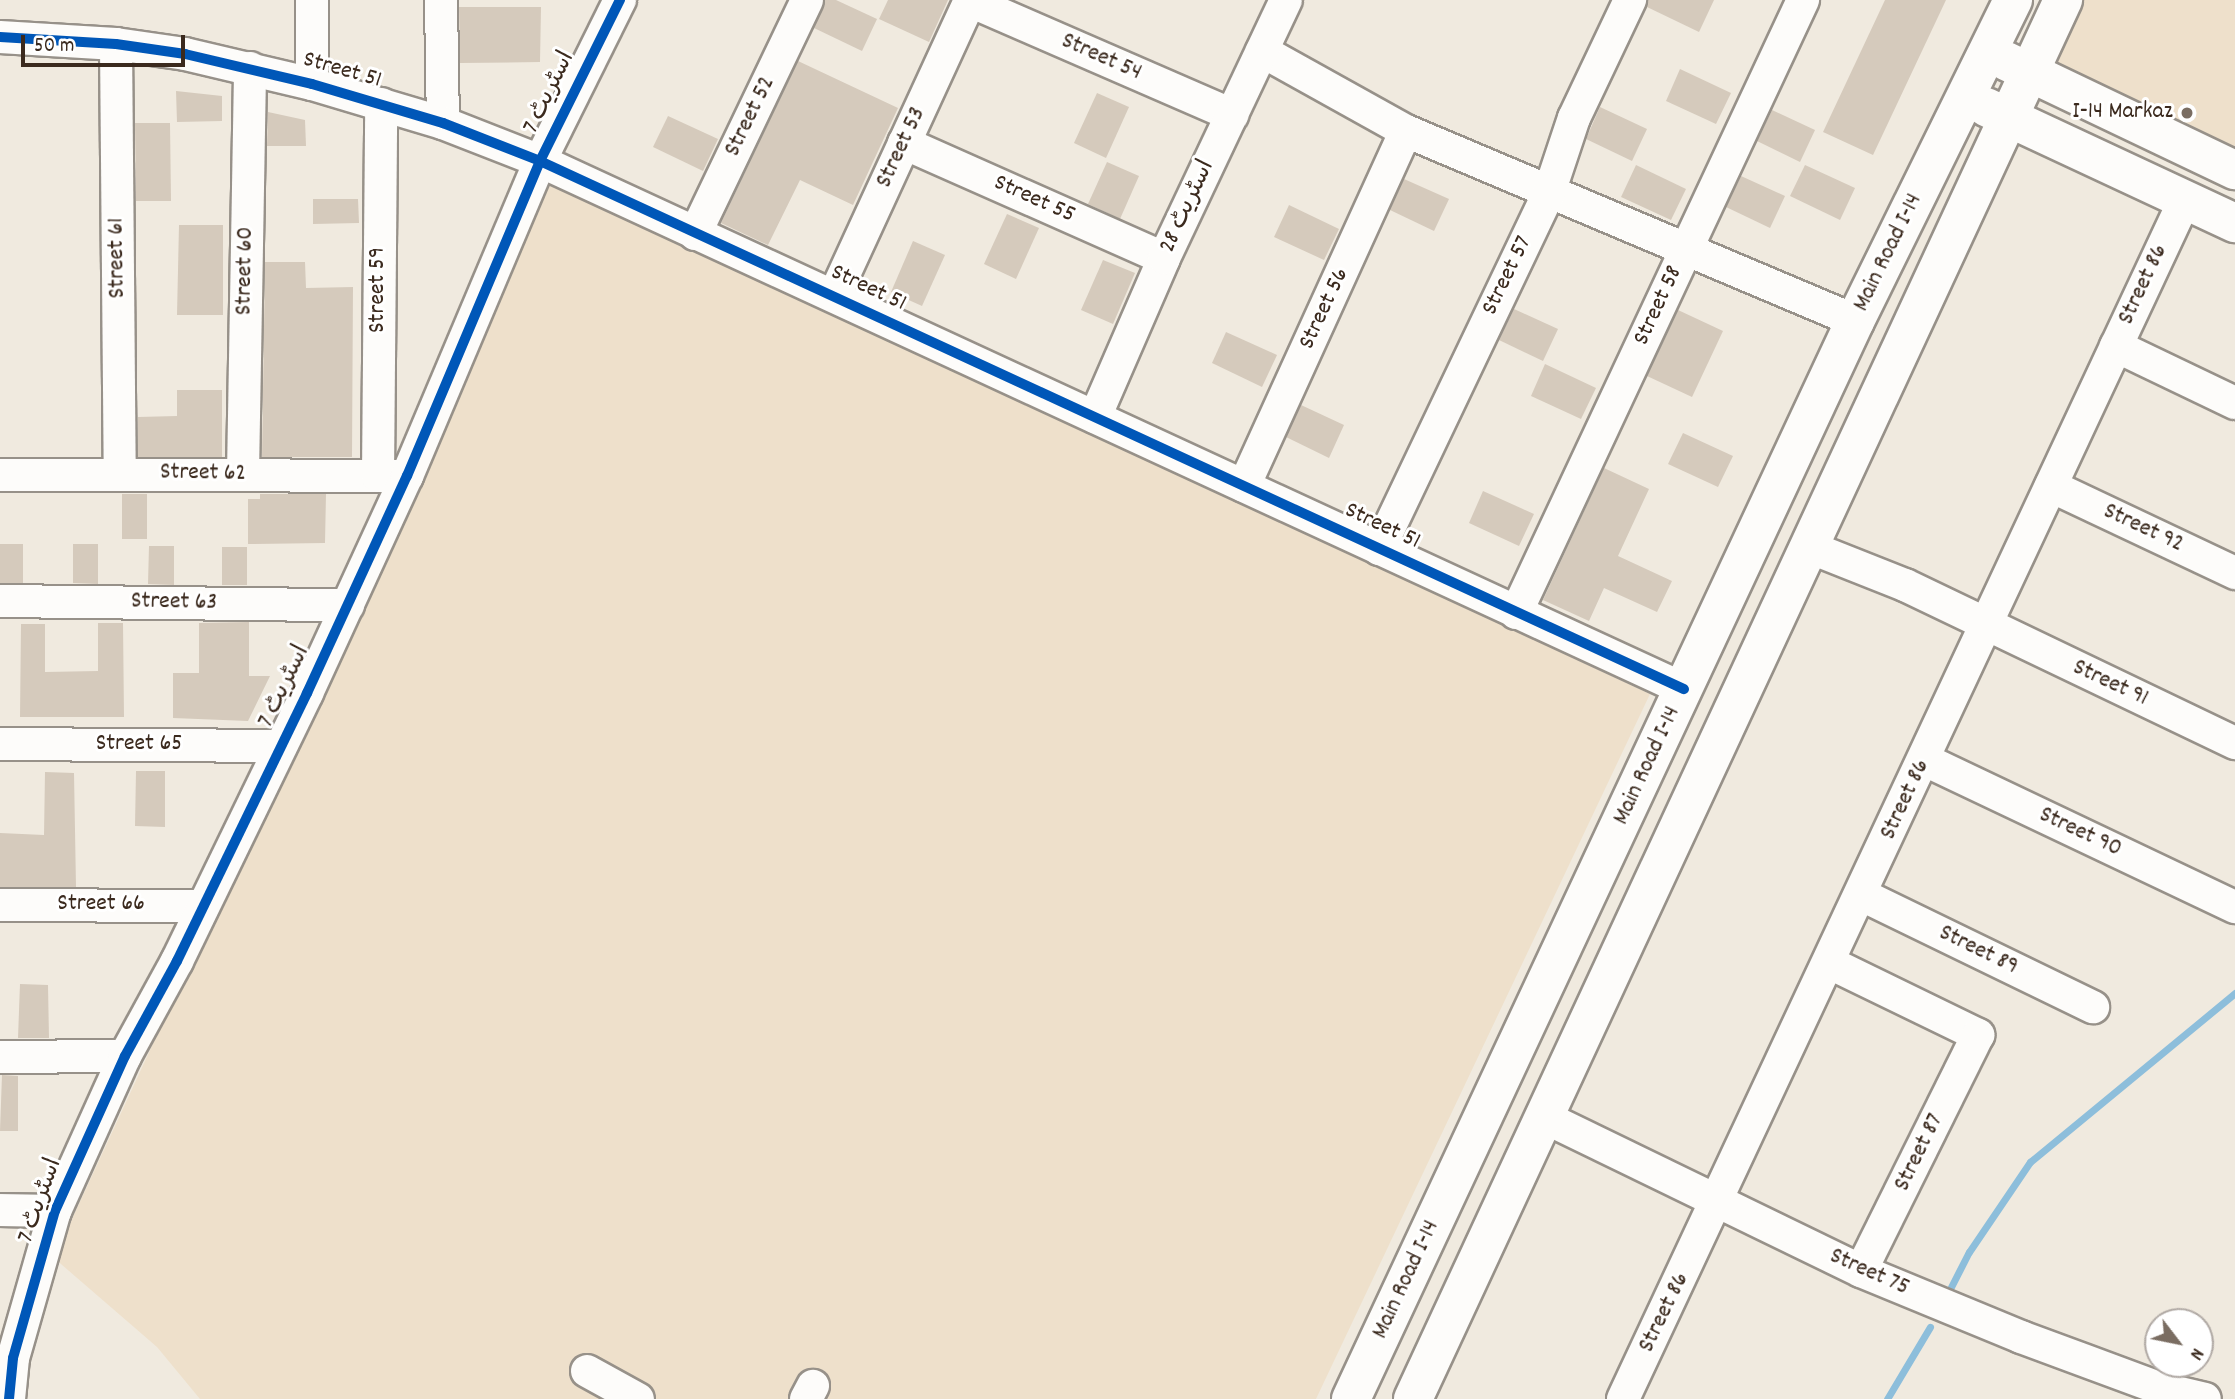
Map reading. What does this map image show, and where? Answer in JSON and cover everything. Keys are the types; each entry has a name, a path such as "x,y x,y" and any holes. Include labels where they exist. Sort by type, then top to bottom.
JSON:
{"main road":[{"name":"Main Road I-14","path":"1351,1399 1855,321 2013,0"},
{"name":"Main Road I-14","path":"1413,1399 2063,0"},
{"path":"1988,52 2235,170"},
{"path":"1966,97 2235,223"},
{"path":"1689,680 1742,691"}],"street":[{"path":"312,0 312,84"},
{"path":"441,0 443,123"},
{"name":"اسٹریٹ 7","path":"9,1399 13,1358 55,1211 125,1056 203,906 348,605 393,476 540,160 620,0"},
{"name":"Street 52","path":"695,234 807,0"},
{"name":"Street 54","path":"970,0 1232,115"},
{"name":"Street 53","path":"834,296 970,0"},
{"name":"اسٹریٹ 28","path":"1096,417 1164,258 1286,0"},
{"name":"Street 57","path":"1379,549 1549,193 1574,118 1630,0"},
{"name":"Street 58","path":"1516,613 1803,0"},
{"name":"Street 51","path":"0,37 116,44 250,68 443,123 540,160 1516,613 1689,680"},
{"name":"Street 61","path":"116,44 120,472"},
{"path":"1262,51 1406,131 1476,157 1549,193 1686,248 1855,321"},
{"name":"Street 60","path":"243,474 250,68"},
{"name":"Street 59","path":"381,104 393,476"},
{"name":"Street 56","path":"1244,486 1406,131"},
{"name":"Street 55","path":"904,143 1164,258"},
{"name":"Street 86","path":"1623,1399 1862,895 2185,199"},
{"path":"2116,346 2235,402"},
{"name":"Street 62","path":"0,475 120,472 393,476"},
{"name":"Street 92","path":"2051,486 2235,573"},
{"name":"Street 91","path":"1808,547 1874,571 2235,743"},
{"name":"Street 63","path":"0,601 348,605"},
{"name":"Street 65","path":"0,744 279,746"},
{"name":"Street 90","path":"1925,760 2235,907"},
{"name":"Street 89","path":"1862,895 2093,1007"},
{"name":"Street 66","path":"0,905 203,906"},
{"name":"Street 87","path":"1830,963 1978,1035 1861,1271"},
{"path":"0,1057 125,1056"},
{"name":"Street 75","path":"1544,1117 1861,1271 2033,1342 2159,1388 2205,1399"},
{"path":"0,1210 55,1211"},
{"path":"587,1371 638,1399"}],"shaded area":[{"name":"I-14 Markaz","path":"2073,0 2235,0 2235,159 2042,67"},
{"path":"552,180 1650,694 1316,1399 200,1399 157,1347 54,1258"}],"building":[{"path":"825,0 836,0 877,19 862,51 814,28"},
{"path":"888,0 948,0 929,42 879,19"},
{"path":"1648,0 1714,0 1699,32 1647,7"},
{"path":"1885,0 1946,0 1873,155 1823,132"},
{"path":"459,7 541,7 540,62 460,63"},
{"path":"798,61 898,108 853,205 800,180 768,245 721,223"},
{"path":"1680,69 1731,93 1716,124 1666,101"},
{"path":"176,91 222,96 222,121 177,122"},
{"path":"1097,93 1129,107 1106,158 1074,143"},
{"path":"1600,107 1647,129 1632,161 1586,139"},
{"path":"1772,110 1815,130 1800,162 1757,141"},
{"path":"268,112 305,120 306,146 267,146"},
{"path":"668,116 718,139 703,171 653,147"},
{"path":"135,123 170,123 171,201 136,201"},
{"path":"1107,162 1139,176 1120,219 1088,204"},
{"path":"1636,165 1686,189 1671,220 1621,197"},
{"path":"1805,165 1855,188 1840,220 1790,196"},
{"path":"1741,176 1785,196 1770,228 1726,207"},
{"path":"1404,179 1449,199 1434,231 1390,210"},
{"path":"313,199 358,199 359,223 313,224"},
{"path":"1289,205 1339,229 1324,260 1274,237"},
{"path":"1007,214 1039,228 1016,279 984,264"},
{"path":"179,225 223,225 223,315 177,315"},
{"path":"913,241 945,255 922,306 891,292"},
{"path":"1103,260 1135,273 1113,324 1081,310"},
{"path":"265,262 305,262 306,288 353,287 352,457 262,457"},
{"path":"1514,309 1558,329 1543,361 1499,340"},
{"path":"1678,310 1723,331 1692,397 1647,376"},
{"path":"1226,332 1277,355 1262,387 1212,363"},
{"path":"1545,364 1596,388 1581,419 1531,396"},
{"path":"177,390 222,390 222,457 138,457 138,417 177,416"},
{"path":"1301,405 1344,425 1329,458 1286,437"},
{"path":"1683,433 1733,456 1718,487 1668,464"},
{"path":"1604,468 1649,489 1618,556 1672,581 1657,612 1604,588 1589,621 1543,600"},
{"path":"1483,491 1534,514 1519,546 1469,523"},
{"path":"122,494 147,494 147,539 122,539"},
{"path":"260,494 326,494 325,543 248,544 248,499 260,499"},
{"path":"0,544 23,544 23,583 0,583"},
{"path":"73,544 98,544 98,584 73,583"},
{"path":"149,546 174,546 174,585 148,584"},
{"path":"222,547 247,547 247,585 222,585"},
{"path":"249,622 249,676 270,676 248,721 173,718 173,673 199,673 199,623"},
{"path":"98,623 123,623 124,717 20,717 21,624 45,624 45,672 98,671"},
{"path":"136,771 165,771 165,827 135,826"},
{"path":"45,772 74,773 76,887 0,887 0,833 44,835"},
{"path":"20,984 48,985 49,1038 18,1038"},
{"path":"2,1075 18,1076 18,1131 0,1131"}],"waterway":[{"path":"1951,1287 1969,1252 2030,1162 2235,993"},
{"path":"1887,1399 1930,1327"}],"cycle path":[{"path":"9,1399 13,1358 55,1211 125,1056 177,961 307,693 407,476 540,161 620,0"},
{"path":"0,37 116,44 185,54 312,84 443,123 540,161 1684,689"}],"place":[{"name":"I-14 Markaz","path":"2187,113"}]}
